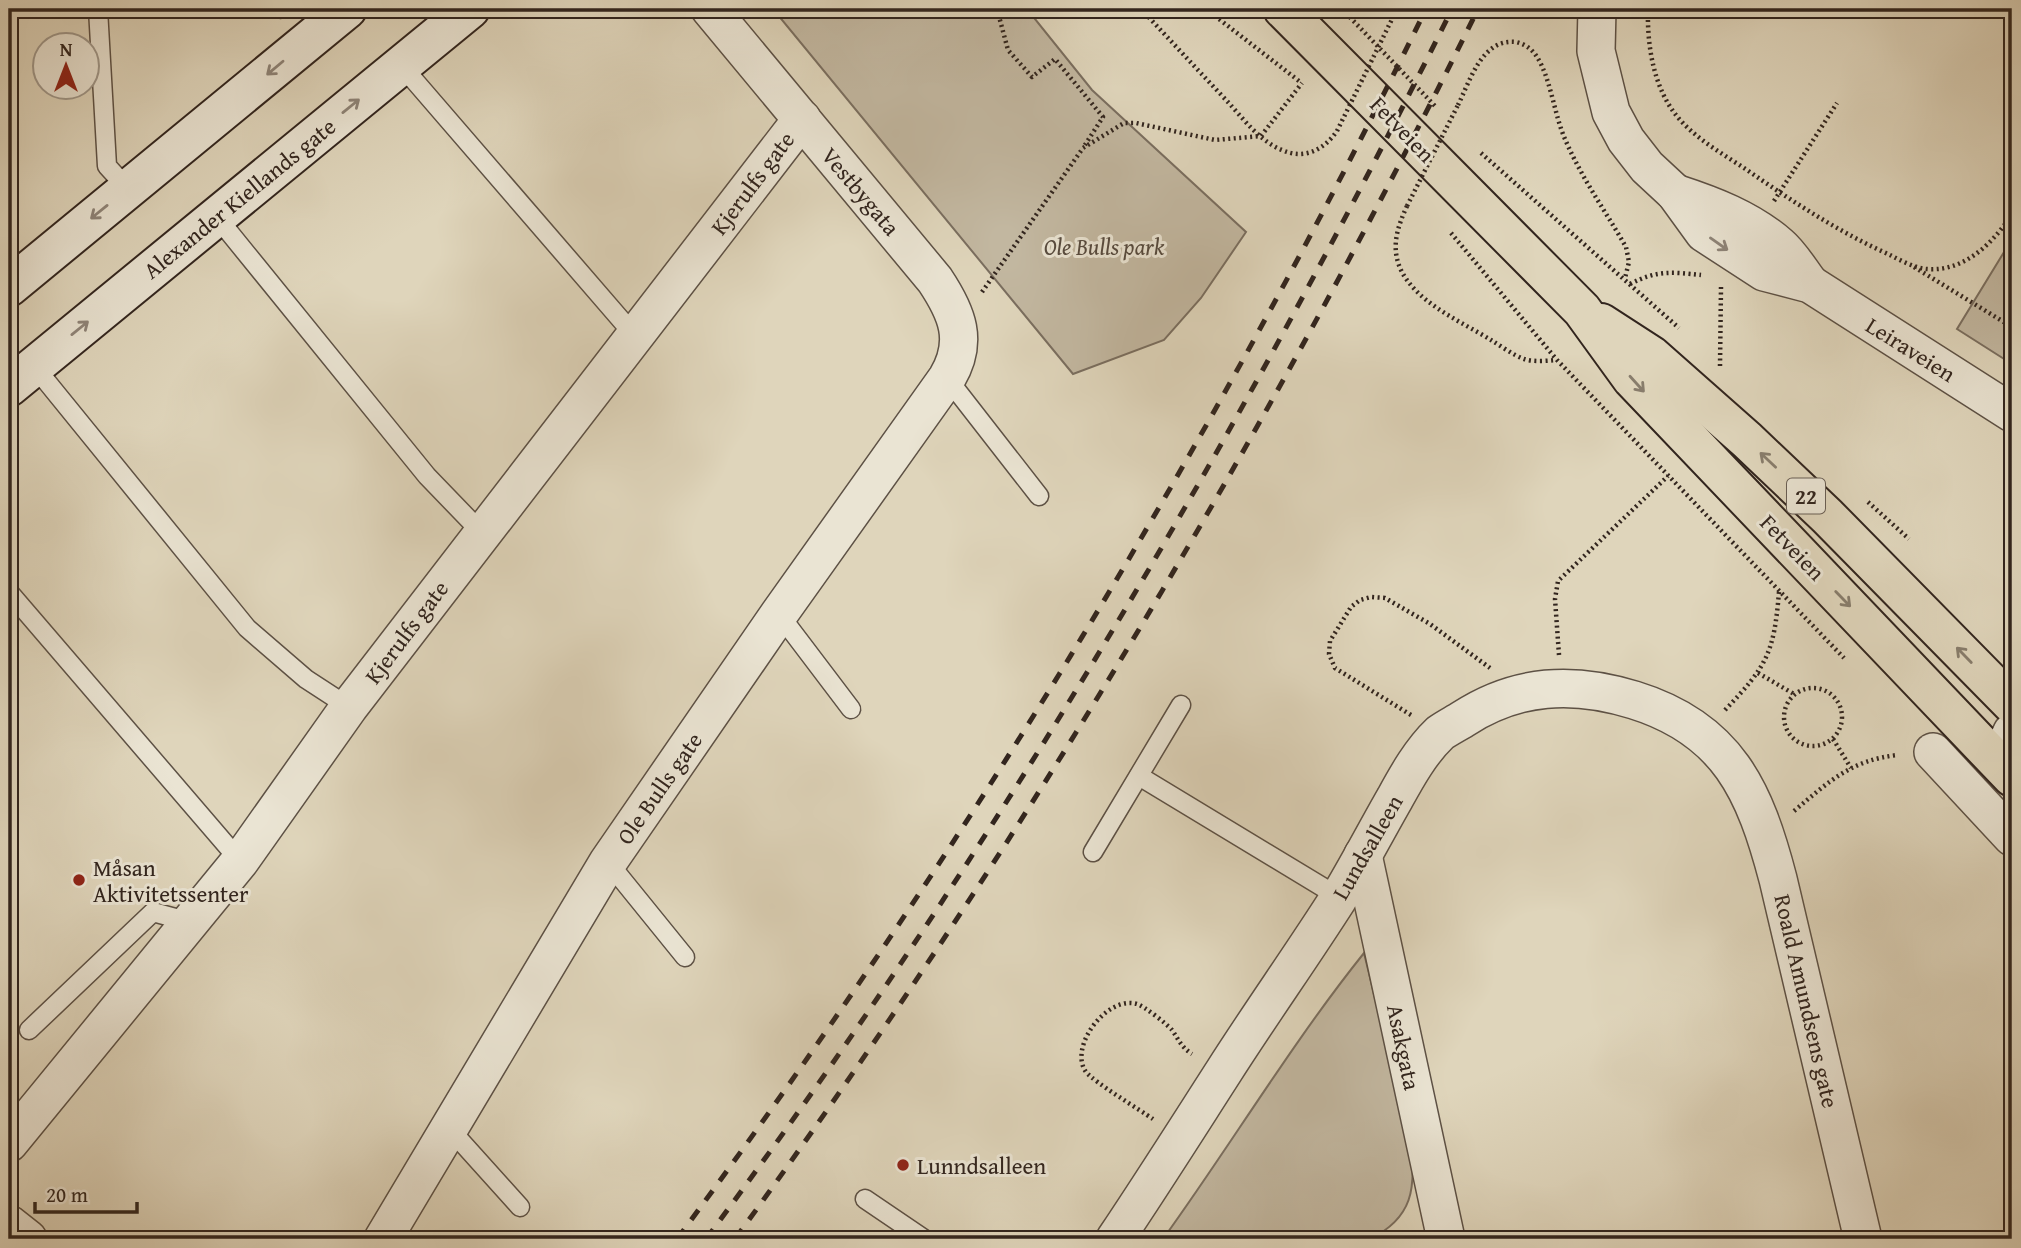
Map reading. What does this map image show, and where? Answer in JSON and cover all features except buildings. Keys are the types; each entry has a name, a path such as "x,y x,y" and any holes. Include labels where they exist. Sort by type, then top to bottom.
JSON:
{"highway":[{"name":"Fetveien","path":"1283,9 1582,310 1632,379 2009,757"},
{"name":"Fetveien","path":"1582,310 1652,356 1747,440 1827,516 2012,704"}],"street":[{"path":"9,287 346,9"},
{"name":"Alexander Kiellands gate","path":"22,376 470,9"},
{"name":"Vestbygata","path":"710,9 935,280 948,299 954,353"},
{"name":"Leiraveien","path":"1597,9 1596,51 1611,112 1626,140 1647,167 1675,193 1719,207 1756,229 1780,246 1810,284 2012,413"},
{"name":"Kjerulfs gate","path":"9,1143 240,861 349,707 802,119"},
{"name":"Ole Bulls gate","path":"383,1239 608,862 954,353"},
{"name":"Lundsalleen","path":"1115,1239 1339,897 1410,770 1441,733 1473,712 1521,692 1559,688 1598,690 1655,706 1702,733 1735,769"},
{"path":"1933,752 2012,837"},
{"name":"Roald Amundsens gate","path":"1735,769 1752,798 1766,833 1863,1239"},
{"name":"Asakgata","path":"1363,855 1446,1239"},
{"path":"9,1224 29,1239"}],"lane":[{"path":"98,9 107,166 128,189"},
{"path":"401,65 635,337"},
{"path":"216,216 427,476 482,533"},
{"path":"954,353 1039,496"},
{"path":"22,376 247,628 306,679 349,707"},
{"path":"9,592 240,861"},
{"path":"779,614 851,709"},
{"path":"1093,852 1181,705"},
{"path":"1139,776 1339,897"},
{"path":"608,862 685,957"},
{"path":"29,1030 153,912 190,922"},
{"path":"448,1127 520,1207"},
{"path":"865,1199 924,1239"}],"path":[{"path":"954,353 1102,117 1055,59 1032,77 1008,50 997,9"},
{"path":"1140,9 1261,136 1280,150 1301,155 1329,142 1397,9"},
{"path":"1206,9 1312,90"},
{"path":"1342,9 1451,123"},
{"path":"1648,9 1647,31 1656,78 1675,114 1707,143 1810,213 1907,263 2012,327"},
{"path":"1477,149 1533,201 1625,278 1629,261 1626,247 1565,140 1538,57 1522,43 1511,42 1492,48 1483,55 1407,206 1396,233 1395,247 1402,272 1410,285 1422,296 1524,359 1557,360"},
{"path":"1083,148 1124,123 1136,123 1215,140 1261,136 1302,83"},
{"path":"1769,209 1837,103"},
{"path":"1341,113 1349,120"},
{"path":"1413,188 1421,198"},
{"path":"1907,263 1928,269 1952,265 1974,256 1993,240 2012,214"},
{"path":"1447,228 1557,360 1779,591 1773,641 1758,673 1702,733"},
{"path":"1630,284 1646,276 1664,272 1708,276"},
{"path":"1720,367 1723,277"},
{"path":"1559,661 1555,599 1558,580 1668,476"},
{"path":"1441,733 1335,668 1329,654 1330,641 1351,607 1360,600 1371,597 1385,598 1430,624 1521,692"},
{"path":"1758,673 1794,694"},
{"path":"1808,688 1823,689 1836,698 1842,711 1841,726 1833,739 1819,746 1804,744 1791,736 1784,723 1785,707 1794,694 1808,688"},
{"path":"1833,739 1852,768"},
{"path":"1766,833 1843,771 1894,755 1933,752"},
{"path":"1182,1139 1087,1073 1081,1058 1083,1045 1105,1011 1121,1003 1138,1004 1170,1027 1182,1047 1223,1073"}],"green space":[{"name":"Ole Bulls park","path":"773,9 1027,9 1092,90 1246,232 1201,298 1164,340 1073,374"},
{"path":"2012,239 2012,364 1957,329"},
{"path":"1364,953 1411,1145 1412,1188 1403,1211 1395,1222 1370,1239 1163,1239 1311,1023"}],"railway":[{"path":"677,1239 783,1093 885,945 1080,641 1172,486 1260,328 1345,170 1426,9"},
{"path":"706,1239 811,1094 913,945 1106,641 1198,485 1286,327 1371,169 1452,9"},
{"path":"735,1239 941,944 1133,640 1312,328 1478,9"}],"place":[{"name":"Måsan Aktivitetssenter","path":"79,880"},
{"name":"Lunndsalleen","path":"903,1165"}]}
